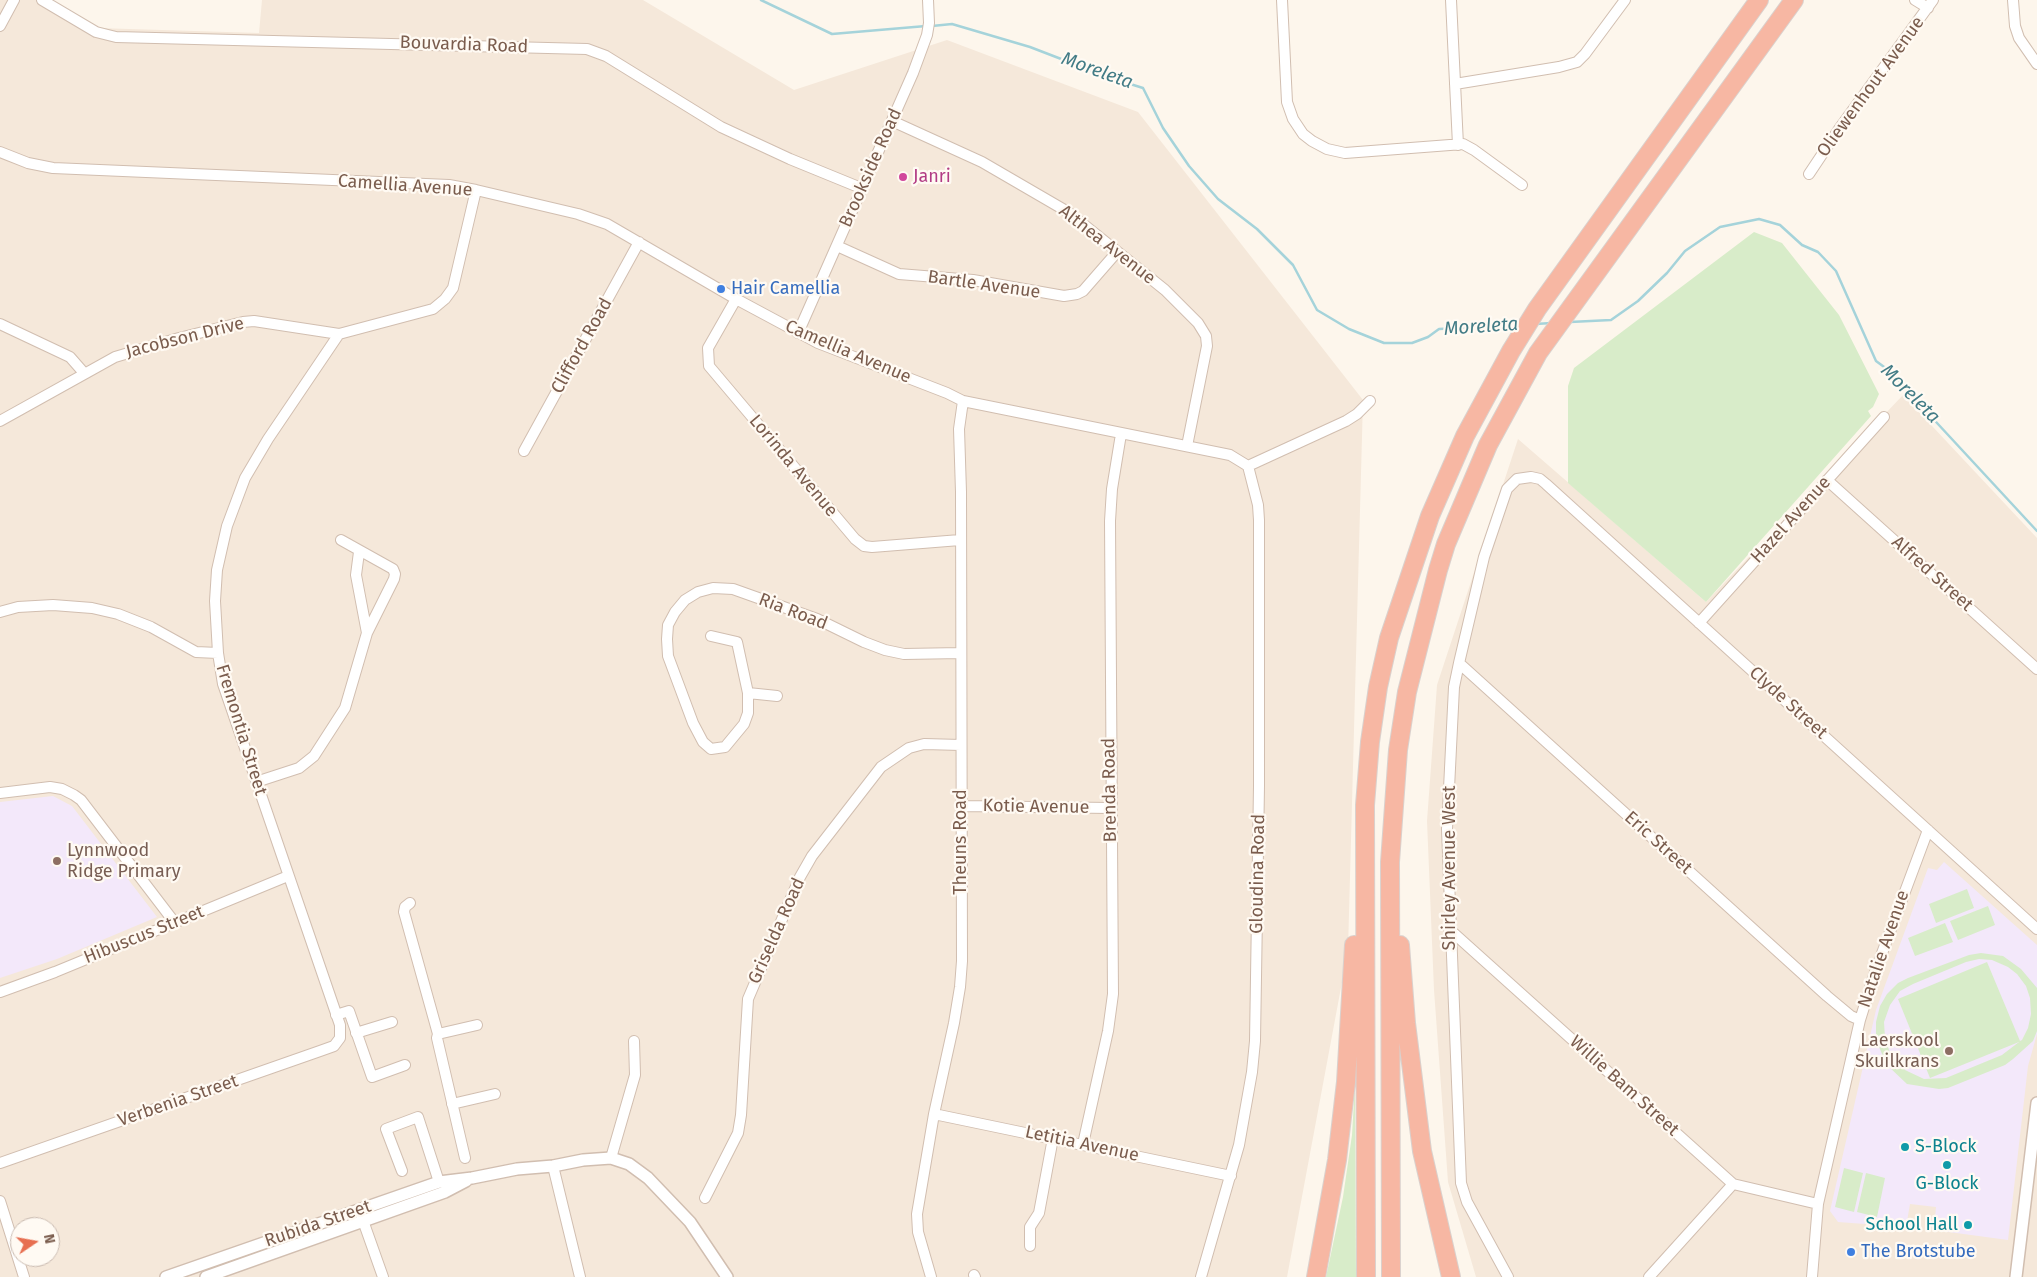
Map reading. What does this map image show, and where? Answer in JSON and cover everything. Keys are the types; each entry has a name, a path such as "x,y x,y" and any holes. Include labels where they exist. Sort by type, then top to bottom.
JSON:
{"highway":[{"path":"1727,45 1753,0"},
{"path":"1316,1277 1334,1178 1346,1082 1358,876 1370,742 1378,687 1389,638 1430,516 1459,450 1511,351 1537,309 1759,0"},
{"path":"1391,1277 1390,862 1398,750 1407,692 1446,544 1488,445 1538,353 1794,0"},
{"path":"1776,26 1800,0"},
{"path":"1365,805 1366,1277"},
{"path":"1390,862 1400,944 1406,1023 1420,1133 1433,1205 1451,1277"}],"street":[{"path":"0,26 14,0"},
{"name":"Bouvardia Road","path":"42,0 96,32 116,38 587,49 606,56 721,126 790,159 861,188"},
{"name":"Brookside Road","path":"798,333 892,121 916,62 929,23 928,0"},
{"path":"1282,0 1287,98 1293,120 1303,134 1327,149 1345,153 1458,145 1469,146 1522,185"},
{"path":"1451,0 1458,145"},
{"path":"1455,84 1559,67 1577,62 1625,0"},
{"path":"1915,0 1930,4"},
{"path":"2013,0 2018,38 2037,64"},
{"name":"Oliewenhout Avenue","path":"1809,174 1930,4"},
{"name":"Althea Avenue","path":"892,121 997,171 1068,212 1174,298 1198,323 1206,336 1206,350 1187,446"},
{"name":"Camellia Avenue","path":"0,152 28,163 53,168 448,185 586,216 607,224 736,299 818,343 964,401 1230,455 1248,466"},
{"name":"Jacobson Drive","path":"0,421 115,357 243,322 272,323 339,334 433,309 445,300 453,288 476,190"},
{"name":"Clifford Road","path":"524,451 639,242"},
{"name":"Bartle Avenue","path":"837,246 899,274 973,280 1064,296 1078,294 1083,291 1117,252"},
{"name":"Lorinda Avenue","path":"736,299 708,348 707,355 710,366 723,384 856,539 864,546 872,547 960,540"},
{"path":"0,324 66,354 84,373"},
{"name":"Fremontia Street","path":"338,1020 223,684 218,653 215,601 217,570 227,526 245,478 268,439 339,334"},
{"path":"1248,466 1346,421 1357,414 1370,400"},
{"name":"Theuns Road","path":"931,1277 918,1232 916,1214 960,987 962,961 962,653 959,429 964,401"},
{"name":"Hazel Avenue","path":"1699,623 1884,417"},
{"name":"Brenda Road","path":"1083,1144 1108,1031 1113,994 1110,808 1110,521 1112,489 1121,434"},
{"name":"Gloudina Road","path":"1201,1277 1239,1145 1252,1072 1255,1041 1259,786 1259,520 1258,505 1248,466"},
{"name":"Shirley Avenue West","path":"1508,1277 1472,1212 1461,1183 1446,829 1454,687 1458,663 1484,558 1507,489 1518,478 1529,476 1537,478"},
{"name":"Clyde Street","path":"1537,478 2037,929"},
{"name":"Alfred Street","path":"1827,480 2037,669"},
{"path":"256,782 299,768 314,756 347,704 367,633 394,579 395,574 392,569 359,552 341,540"},
{"path":"359,552 356,575 367,633"},
{"name":"Ria Road","path":"748,693 748,713 744,724 724,747 717,749 709,748 703,742 696,728 668,656 668,625 685,600 698,592 713,588 733,589 808,616 886,650 904,654 962,653"},
{"path":"0,612 18,607 53,605 92,608 118,614 151,627 196,652 218,653"},
{"path":"711,636 737,642 748,693 777,696"},
{"name":"Eric Street","path":"1458,663 1827,996 1851,1016 1860,1020"},
{"name":"Griselda Road","path":"705,1198 738,1133 741,1115 748,999 800,877 812,856 886,764 909,748 924,744 961,745"},
{"path":"0,793 50,787 62,788 74,794 81,800 175,923"},
{"name":"Kotie Avenue","path":"961,806 1110,808"},
{"name":"Natalie Avenue","path":"1812,1277 1818,1204 1860,1020 1874,972 1928,830"},
{"name":"Hibuscus Street","path":"0,992 55,972 288,876"},
{"path":"410,903 405,906 404,912 438,1034 437,1043 465,1158"},
{"name":"Willie Bam Street","path":"1449,929 1733,1184 1818,1204"},
{"path":"338,1020 348,1011 372,1077 405,1065"},
{"name":"Verbenia Street","path":"0,1163 334,1046 340,1038 338,1020"},
{"path":"356,1033 392,1022"},
{"path":"438,1034 477,1025"},
{"path":"610,1158 635,1075 634,1041"},
{"path":"452,1104 495,1094"},
{"path":"2016,1277 2037,1103"},
{"name":"Letitia Avenue","path":"934,1114 1230,1176"},
{"path":"402,1171 386,1129 418,1118 439,1182"},
{"path":"1030,1246 1030,1227 1039,1213 1053,1138"},
{"name":"Rubida Street","path":"166,1277 439,1182 517,1169 610,1158 629,1164 654,1184 690,1222 727,1277"},
{"path":"552,1166 580,1277"},
{"name":"Rubida Street","path":"206,1277 445,1192 472,1178"},
{"path":"1649,1277 1733,1184"},
{"path":"0,1202 24,1277"},
{"path":"358,1210 383,1277"}],"shaded area":[{"path":"0,0 53,0 97,28 259,33 262,0 643,0 794,90 947,40 1138,112 1363,400 1348,950 1287,1277 0,1277"},
{"path":"1903,395 2037,538 2037,1277 1476,1277 1448,1182 1434,990 1427,821 1437,685 1518,439 1706,602"},
{"name":"Lynnwood Ridge Primary","path":"53,796 72,806 157,917 57,959 0,978 0,802"},
{"name":"Laerskool Skuilkrans","path":"1944,862 2037,945 2037,1034 2028,1066 2008,1240 1934,1230 1936,1207 1910,1204 1906,1227 1838,1222 1830,1211 1876,1010 1928,868 1937,870"}],"green space":[{"path":"1754,232 1782,243 1839,315 1879,394 1873,407 1868,411 1871,416 1706,602 1568,483 1568,386 1574,368"},
{"path":"1967,889 1974,908 1936,923 1929,904"},
{"path":"1988,906 1995,925 1958,940 1950,921"},
{"path":"1945,923 1953,942 1915,956 1908,938"},
{"path":"1981,953 2003,956 2021,969 2037,988 2037,1031 2033,1041 2005,1065 1948,1088 1939,1089 1907,1084 1886,1064 1876,1039 1876,1022 1880,1006 1887,994 1898,983 1969,955","holes":["1979,959 1992,960 2008,967 2017,974 2026,986 2030,998 2031,1014 2028,1028 2022,1040 2020,1041 1987,962 1898,999 1930,1078 2019,1042 2002,1055 1946,1078 1924,1079 1905,1070 1890,1053 1885,1038 1884,1022 1890,1005 1900,991 1966,962"]},
{"path":"1355,1084 1356,1277 1326,1277 1343,1197 1352,1135"},
{"path":"1844,1168 1863,1173 1854,1212 1835,1207"},
{"path":"1866,1173 1885,1178 1877,1217 1857,1212"}],"waterway":[{"name":"Moreleta","path":"761,0 832,34 926,26"},
{"name":"Moreleta","path":"932,26 952,24 1030,47 1108,77 1143,88 1163,128 1189,166 1218,199 1257,229 1293,265 1317,310 1349,329 1384,343 1412,343 1428,337 1439,329 1519,325"},
{"name":"Moreleta","path":"1570,322 1611,320 1638,301 1667,273 1685,251 1720,227 1759,219 1780,225 1802,245 1818,252 1836,271 1876,361 1895,375 1900,383 2037,531"},
{"name":"Moreleta","path":"1535,324 1552,323"}],"place":[{"name":"Janri","path":"903,177"},
{"name":"Hair Camellia","path":"721,289"},
{"name":"Lynnwood Ridge Primary","path":"57,861"},
{"name":"Laerskool Skuilkrans","path":"1949,1051"},
{"name":"S-Block","path":"1905,1147"},
{"name":"G-Block","path":"1947,1165"},
{"name":"School Hall","path":"1968,1225"},
{"name":"The Brotstube","path":"1851,1252"}]}
